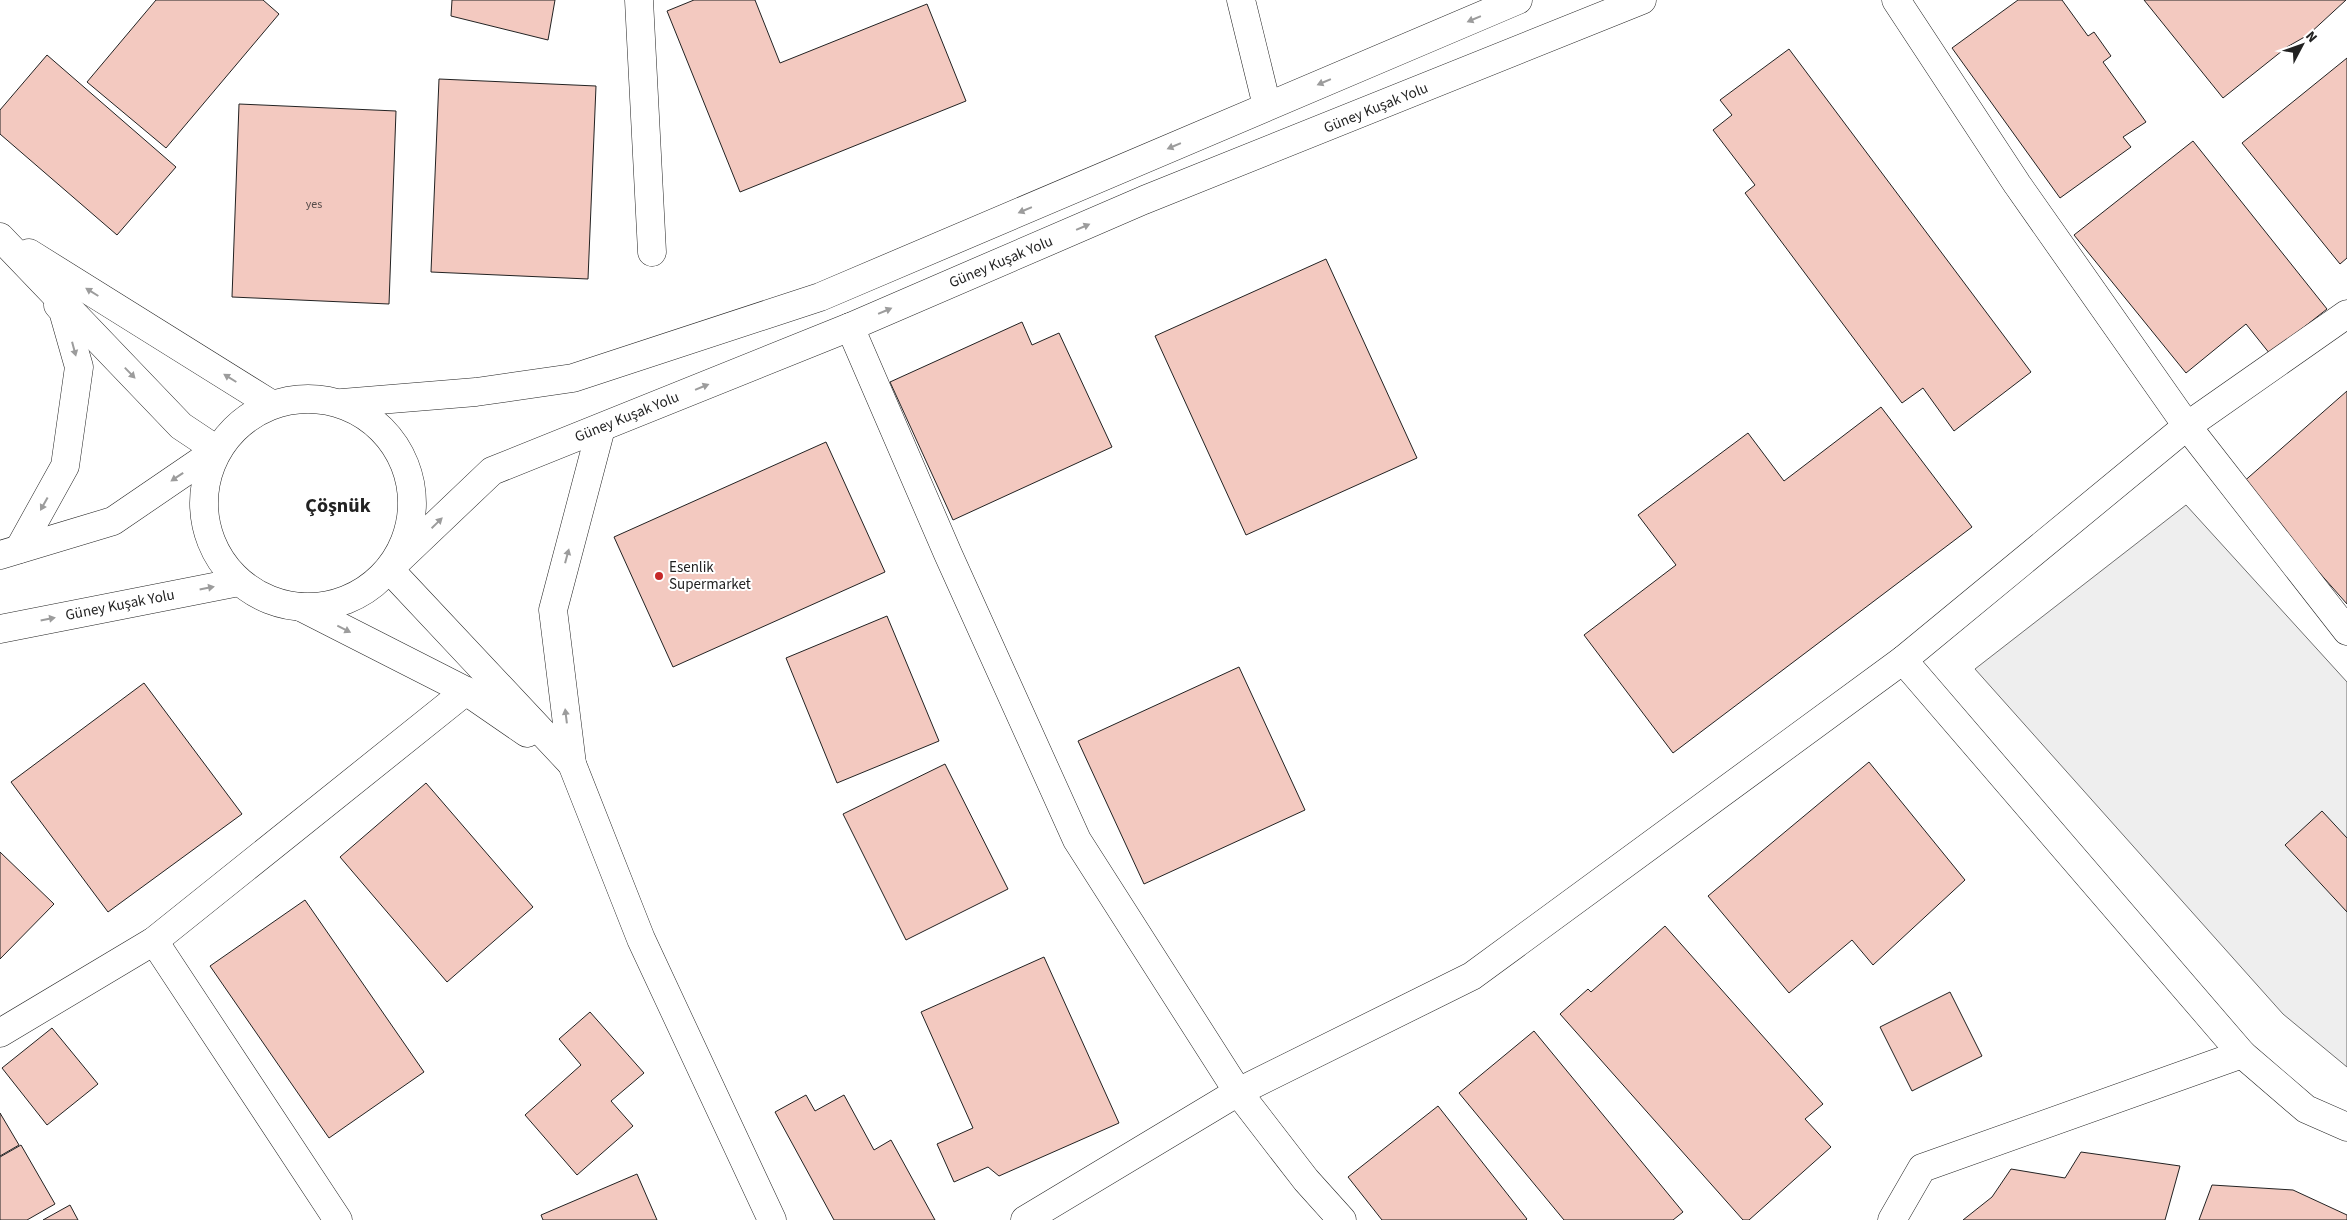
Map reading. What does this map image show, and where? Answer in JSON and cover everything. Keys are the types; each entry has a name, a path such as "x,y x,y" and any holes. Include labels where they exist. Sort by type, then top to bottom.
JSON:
{"street":[{"path":"639,0 652,252"},
{"path":"1242,0 1267,106"},
{"path":"10,552 114,521 217,450 240,422 271,404 307,398 342,403 476,392 572,378 820,297 1518,0"},
{"name":"Güney Kuşak Yolu","path":"300,607 333,605 364,592 492,471 850,326 1144,200 1642,0"},
{"path":"1896,0 2017,184 2187,426 2347,631"},
{"path":"0,236 271,404"},
{"path":"0,236 181,426 217,450"},
{"path":"0,236 63,311 79,367 65,466 10,552"},
{"path":"1025,1220 1238,1092 1472,976 1903,660 2187,426 2347,314"},
{"path":"850,326 948,554 1077,840 1238,1092 1306,1180 1342,1220"},
{"path":"342,403 372,420 395,444 408,474 413,508 406,540 389,569 572,764"},
{"path":"601,428 552,610 572,764 641,938 772,1220"},
{"path":"217,450 204,483 204,520 216,554 239,582 268,599 300,607 466,691 572,764"},
{"name":"Güney Kuşak Yolu","path":"0,629 239,582"},
{"path":"1903,660 2242,1054 2306,1109 2347,1127"},
{"path":"0,1033 154,941 466,691"},
{"path":"154,941 338,1220"},
{"path":"1892,1220 1922,1168 2242,1054"},
{"path":"1912,1220 1922,1168"}],"shaded area":[{"path":"2186,505 2347,682 2347,1067 2283,1014 1975,669"}],"building":[{"path":"156,0 263,0 279,14 166,148 87,82"},
{"path":"452,0 555,0 548,40 451,16"},
{"path":"694,0 755,0 780,63 927,4 966,101 740,192 667,11"},
{"path":"2018,0 2062,0 2088,36 2094,32 2111,56 2103,62 2146,122 2123,137 2131,147 2060,198 1952,48"},
{"path":"2144,0 2346,0 2308,35 2287,47 2223,98"},
{"path":"1789,49 2031,372 1954,431 1923,388 1902,403 1745,193 1755,185 1713,130 1732,115 1720,100"},
{"path":"47,55 176,167 117,235 0,134 0,110"},
{"path":"2347,58 2347,258 2340,264 2242,143"},
{"path":"439,79 596,86 588,279 431,272"},
{"path":"239,104 396,111 389,304 232,297"},
{"path":"2193,141 2327,309 2270,354 2246,324 2186,373 2074,235"},
{"path":"1326,259 1417,458 1246,535 1155,336"},
{"path":"1022,322 1032,345 1059,333 1112,447 953,520 890,382"},
{"path":"2347,391 2347,604 2241,484"},
{"path":"1881,407 1972,527 1673,753 1584,635 1676,565 1638,515 1748,433 1784,481"},
{"path":"826,442 885,572 673,667 614,537"},
{"path":"887,616 939,741 837,783 786,658"},
{"path":"1239,667 1305,810 1144,884 1078,741"},
{"path":"144,683 242,814 108,912 11,782"},
{"path":"1869,762 1965,880 1873,965 1852,940 1789,993 1708,896"},
{"path":"945,764 1008,889 906,940 843,814"},
{"path":"426,783 533,907 447,982 340,857"},
{"path":"2322,811 2347,838 2347,912 2285,845"},
{"path":"0,852 54,904 0,959"},
{"path":"305,900 424,1072 329,1138 210,966"},
{"path":"1665,926 1823,1104 1805,1119 1831,1147 1749,1220 1743,1220 1560,1014 1588,989 1591,992"},
{"path":"1044,957 1119,1123 999,1176 988,1167 954,1182 937,1144 973,1128 921,1012"},
{"path":"1950,992 1982,1056 1912,1091 1880,1027"},
{"path":"590,1012 644,1073 611,1101 633,1126 577,1175 525,1115 581,1065 559,1039"},
{"path":"52,1028 98,1084 47,1125 2,1068"},
{"path":"1534,1031 1683,1212 1673,1220 1564,1220 1459,1093"},
{"path":"806,1095 815,1111 844,1095 874,1150 891,1140 935,1220 834,1220 775,1112"},
{"path":"1438,1106 1526,1220 1382,1220 1348,1177"},
{"path":"0,1113 19,1145 0,1156"},
{"path":"21,1145 55,1204 27,1220 0,1220 0,1157"},
{"path":"2081,1152 2180,1166 2165,1220 1963,1220 1992,1197 2011,1169 2065,1178"},
{"path":"637,1174 657,1220 543,1220 541,1215"},
{"path":"2212,1185 2293,1190 2347,1215 2347,1220 2199,1220"},
{"path":"70,1205 78,1220 43,1220"}],"place":[{"name":"Esenlik Supermarket","path":"659,576"}],"district":[{"name":"Çöşnük","path":"338,506"}]}
